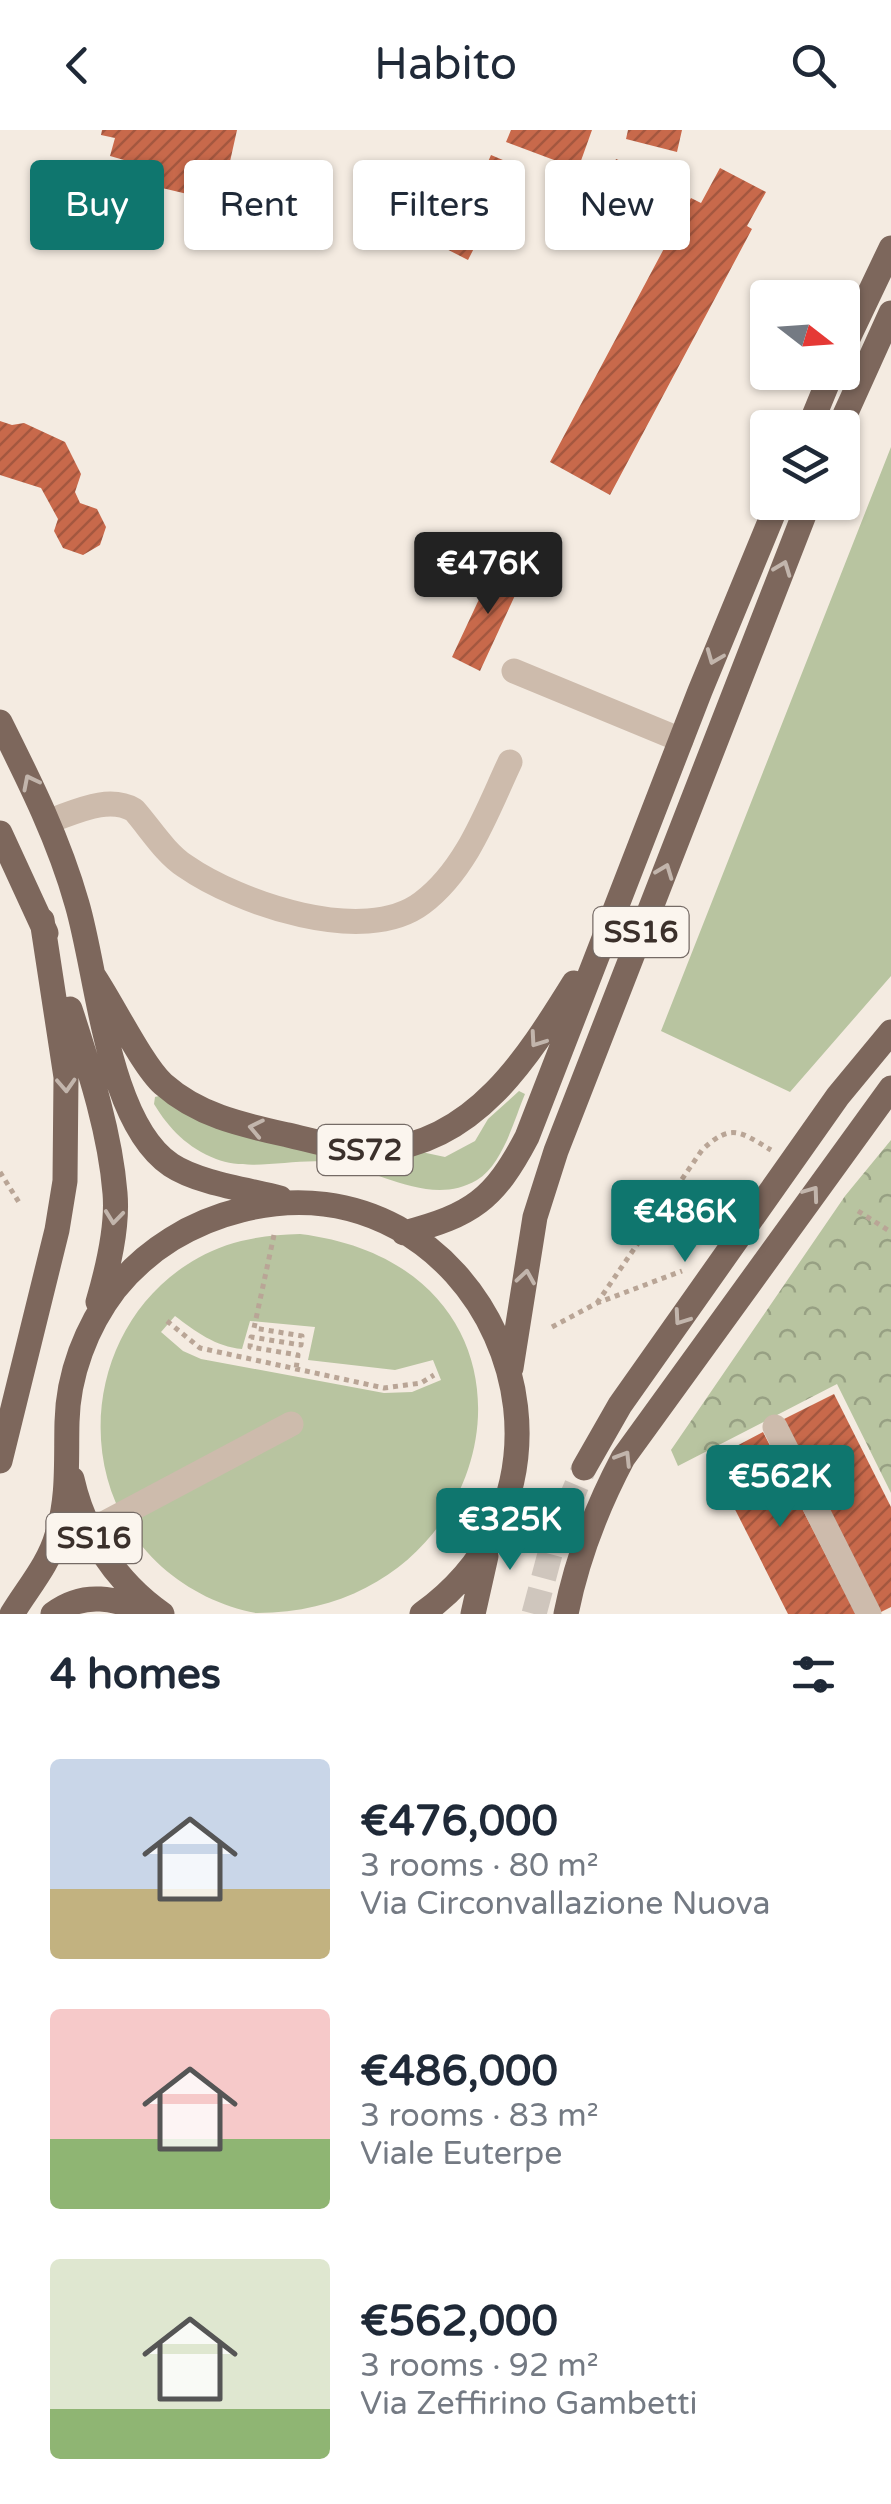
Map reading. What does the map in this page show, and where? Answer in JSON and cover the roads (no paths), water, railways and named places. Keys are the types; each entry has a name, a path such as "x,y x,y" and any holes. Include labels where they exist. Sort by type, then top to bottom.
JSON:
{"main road":[{"path":"860,313 891,248"},
{"path":"847,410 891,312"},
{"name":"SS16","path":"404,1233 460,1216 489,1194 509,1171 527,1137 771,520"},
{"name":"SS16","path":"510,1373 535,1217 556,1151 802,520"},
{"name":"SS72","path":"0,722 49,820 78,905 124,1099 146,1140 171,1165 196,1176 299,1203"},
{"path":"0,834 42,920 88,1068 110,1156 116,1197 106,1276 91,1327"},
{"path":"0,1461 58,1230 65,1181 66,1077 42,920"},
{"name":"SS72","path":"93,974 160,1081 179,1096 233,1123 355,1149 378,1150 408,1145 442,1132 478,1110 513,1074 608,928"},
{"path":"584,1468 620,1405 838,1096 891,1032"},
{"path":"566,1614 572,1580 596,1510 623,1458 891,1088"},
{"name":"SS16","path":"12,1614 57,1536 67,1471 69,1397 79,1356 91,1327 118,1286 152,1253 184,1231 256,1206 299,1203 354,1212 404,1233 437,1256 466,1286 490,1321 510,1373 517,1411 517,1446 511,1482 496,1525 471,1566 442,1599 422,1614"},
{"name":"SS16","path":"67,1439 73,1483 90,1531 112,1566 159,1614"},
{"path":"473,1614 496,1525"},
{"name":"SS16","path":"53,1614 66,1604 103,1597 159,1614"}],"street":[{"path":"514,670 681,740"},
{"path":"49,820 108,803 124,804 134,810 183,866 241,896 303,915 338,920 384,918 420,905 459,864 510,762"},
{"path":"90,1531 291,1424"},
{"path":"775,1426 868,1614"}],"tunnel":[{"path":"534,1614 554,1539 584,1468"}]}
